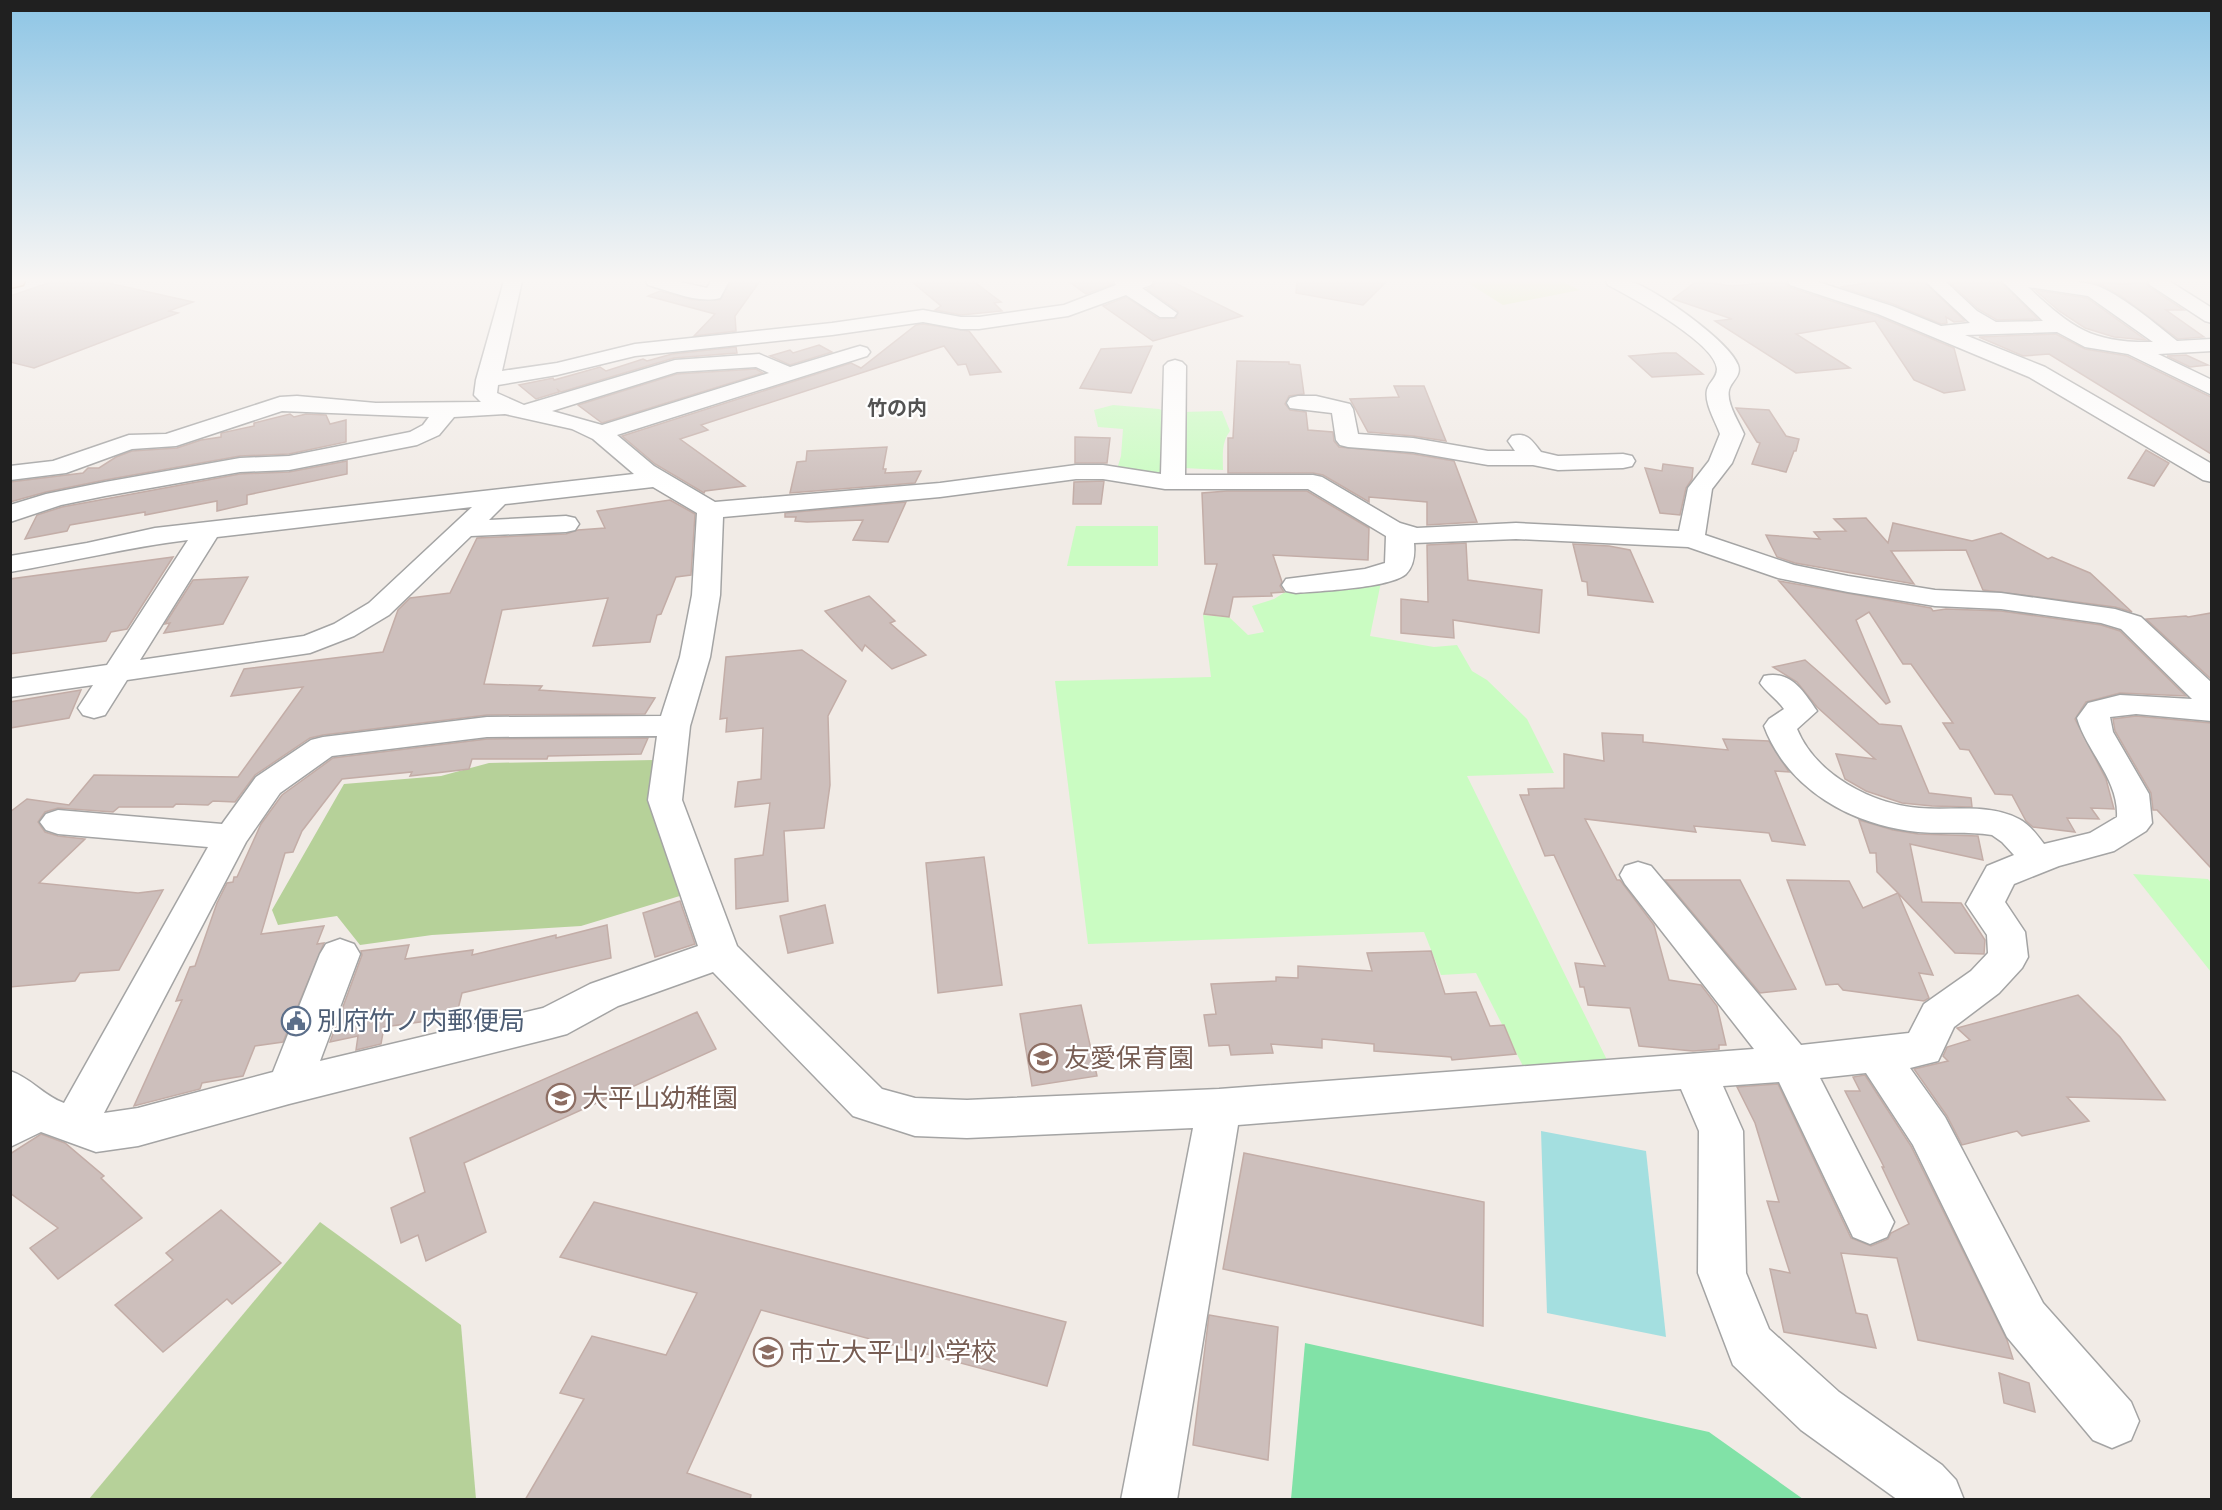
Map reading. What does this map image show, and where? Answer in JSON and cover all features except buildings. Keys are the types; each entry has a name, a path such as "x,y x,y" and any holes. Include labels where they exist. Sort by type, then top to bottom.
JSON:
{"street":[{"path":"507,400 509,351"},
{"path":"507,400 557,369 629,351"},
{"path":"1691,539 1700,488 1720,463 1732,434 1721,408 1718,390 1728,367 1719,351"},
{"path":"1986,351 2050,379 2211,475"},
{"path":"2138,351 2211,389"},
{"path":"600,433 860,352"},
{"path":"10,473 57,468 129,442 168,441 280,404 297,403 397,412 447,411 675,366 759,360 787,374"},
{"path":"1173,481 1175,366"},
{"path":"1311,383 1325,398 1327,405"},
{"path":"507,400 565,418 600,433 656,479 711,510 940,490 1076,472 1103,472 1147,481 1173,481 1323,470 1391,529 1416,536 1516,531 1691,539 1788,572 1848,584 1935,598 2001,602 2122,619 2131,623 2211,701"},
{"path":"1298,402 1342,409 1348,440"},
{"path":"10,514 41,503 240,465 288,463 417,438 431,430 447,411"},
{"path":"1517,436 1533,458"},
{"path":"1323,470 1348,440"},
{"path":"1348,440 1413,445 1488,458 1533,458 1558,463 1623,461"},
{"path":"41,503 75,463"},
{"path":"10,564 87,551 155,536 656,479"},
{"path":"10,688 310,644 344,630 379,609 496,499"},
{"path":"711,510 706,595 695,657 674,726 665,801 720,954 868,1103 915,1117 967,1119 1219,1108 1791,1064 1878,1056 1923,1049 1938,1016 1985,982 2008,957 2006,932 1985,904 2000,875 2037,860 2101,842 2134,823 2136,811 2130,786 2096,733 2093,718 2099,711 2110,706 2126,705 2211,711"},
{"path":"464,529 566,524"},
{"path":"94,708 208,530"},
{"path":"1296,585 1382,575 1396,568 1401,557 1399,531"},
{"path":"1775,684 1789,693 1801,711 1780,726 1782,736 1809,771 1832,790 1870,810 1899,818 1986,822 2006,827 2037,860"},
{"path":"674,726 487,727 323,747 268,785 33,1113 96,1133 138,1127 289,1086 552,1022 604,995 720,954"},
{"path":"58,822 231,837"},
{"path":"1638,875 1791,1064 1870,1222"},
{"path":"289,1086 340,954"},
{"path":"1878,1056 1929,1131 2025,1320 2112,1421"},
{"path":"1694,1070 1721,1131 1722,1273 1751,1347 1820,1411 1923,1484 1936,1500"},
{"path":"1149,1500 1219,1108"}],"green space":[{"path":"1113,405 1159,409 1166,412 1163,476 1117,469 1121,456 1123,429 1098,427 1094,410"},
{"path":"1222,411 1230,431 1224,445 1223,470 1184,468 1181,412"},
{"path":"1076,526 1158,526 1158,566 1067,566"},
{"path":"1381,582 1370,636 1434,647 1457,645 1472,671 1487,680 1527,719 1554,773 1467,776 1608,1062 1524,1068 1476,973 1441,975 1424,932 1088,944 1055,681 1211,677 1203,615 1229,617 1248,635 1264,632 1252,606 1274,599 1290,589"},
{"path":"654,760 683,895 581,926 432,935 360,945 337,916 278,925 272,910 344,784 441,776 489,763"},
{"path":"2133,874 2208,879 2211,883 2211,972"},
{"path":"320,1222 461,1325 476,1499 89,1499"},
{"path":"1305,1343 1709,1432 1803,1499 1291,1499"}],"water":[{"path":"1541,1131 1646,1151 1666,1337 1547,1313"}],"place":[{"name":"別府竹ノ内郵便局","path":"296,1021"},
{"name":"友愛保育園","path":"1043,1058"},
{"name":"大平山幼稚園","path":"561,1098"},
{"name":"市立大平山小学校","path":"768,1352"}],"district":[{"name":"竹の内","path":"897,408"}]}
